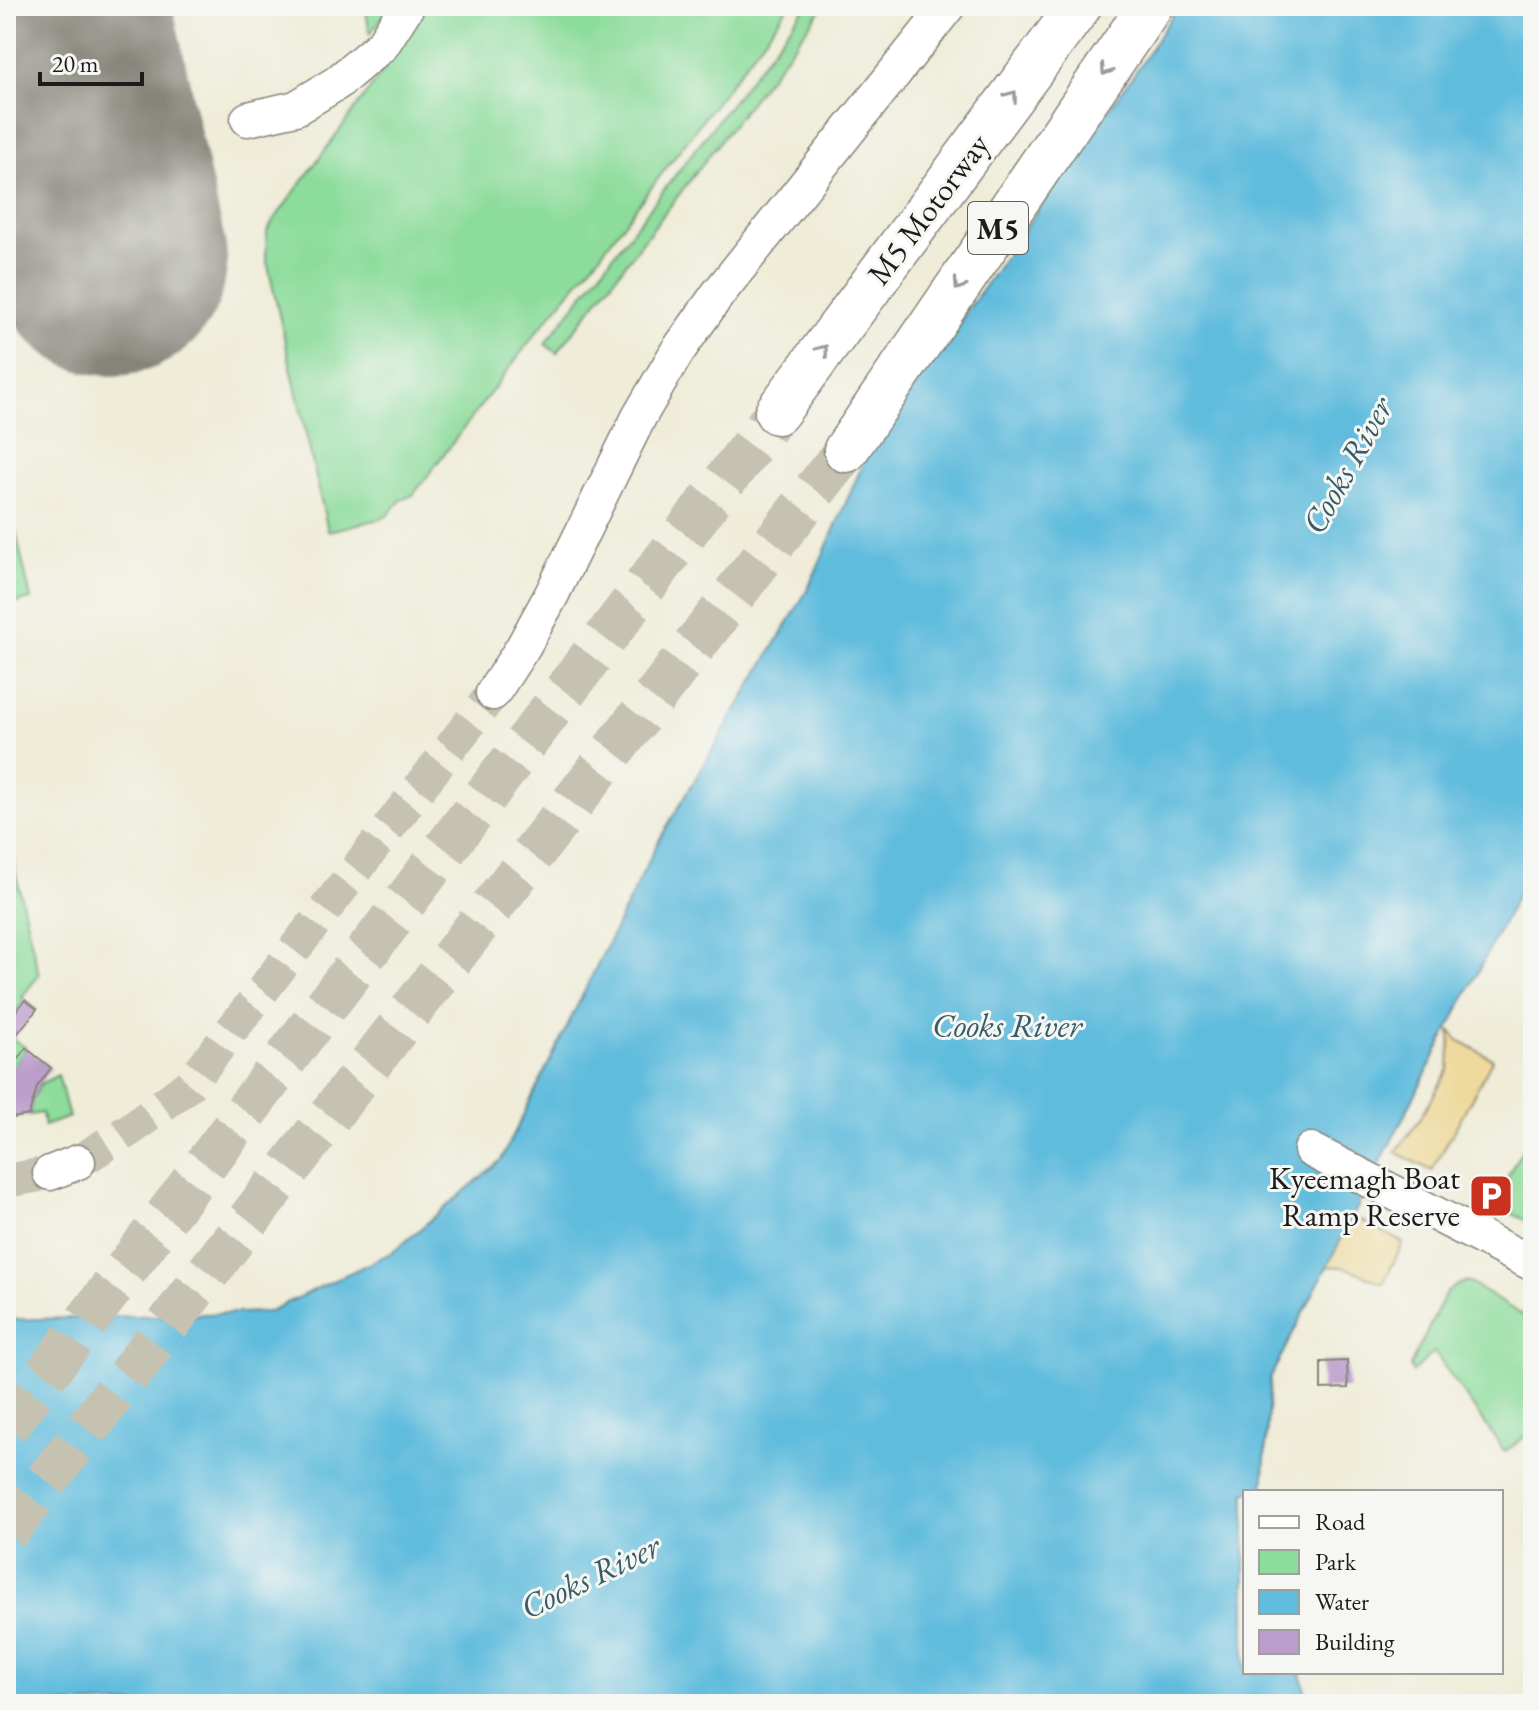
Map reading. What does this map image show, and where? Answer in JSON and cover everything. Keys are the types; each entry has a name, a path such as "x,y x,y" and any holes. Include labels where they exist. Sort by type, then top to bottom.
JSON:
{"highway":[{"name":"M5 Motorway","path":"777,412 1079,6"},
{"name":"M5 Motorway","path":"846,450 1150,6"}],"lane":[{"path":"248,119 296,108 337,83 382,45 407,6"},
{"path":"493,693 552,594 639,417 677,352 718,294 948,6"},
{"path":"1311,1150 1533,1264"}],"green space":[{"path":"365,6 390,6 370,34"},
{"path":"425,6 789,6 413,495 401,500 387,516 380,519 328,531 266,257 267,231 382,72"},
{"path":"806,6 824,6 557,353 545,344"},
{"path":"6,488 31,599 6,605"},
{"path":"6,831 39,975 22,997 25,1000 6,1023"},
{"path":"13,1039 26,1048 6,1078 6,1048"},
{"path":"58,1075 69,1117 44,1126 42,1113 29,1115 32,1101 40,1084"},
{"path":"1533,1132 1533,1224 1510,1212 1503,1194 1510,1172"},
{"path":"1467,1281 1522,1315 1533,1296 1533,1384 1525,1390 1533,1403 1533,1430 1505,1452 1434,1352 1413,1372 1410,1366 1446,1293"}],"sand":[{"path":"1451,1031 1458,1040 1493,1059 1432,1171 1396,1152 1449,1069"},
{"path":"1349,1214 1403,1243 1383,1284 1346,1268 1322,1268"}],"water":[{"name":"Cooks River","path":"1178,6 1533,6 1533,864 1270,1378 1263,1490 1243,1490 1243,1674 1301,1674 1308,1704 6,1704 6,1320 268,1312 393,1252 501,1160 659,840 808,589 869,450 1141,64"}],"building":[{"path":"25,1000 37,1009 6,1048 6,1023"},
{"path":"26,1048 51,1068 37,1087 29,1115 6,1119 6,1078"},
{"path":"1347,1361 1348,1388 1321,1389 1321,1362"}],"taxiway":[{"path":"6,196 43,152 57,119 63,82 49,6"}],"runway":[{"path":"55,6 112,261"}],"tunnel":[{"path":"6,1427 777,412"},
{"path":"6,1533 846,450"},
{"path":"78,1162 131,1129 189,1085 493,693"},
{"path":"6,1181 50,1173"}],"place":[{"name":"Kyeemagh Boat Ramp Reserve","path":"1491,1196"}]}
